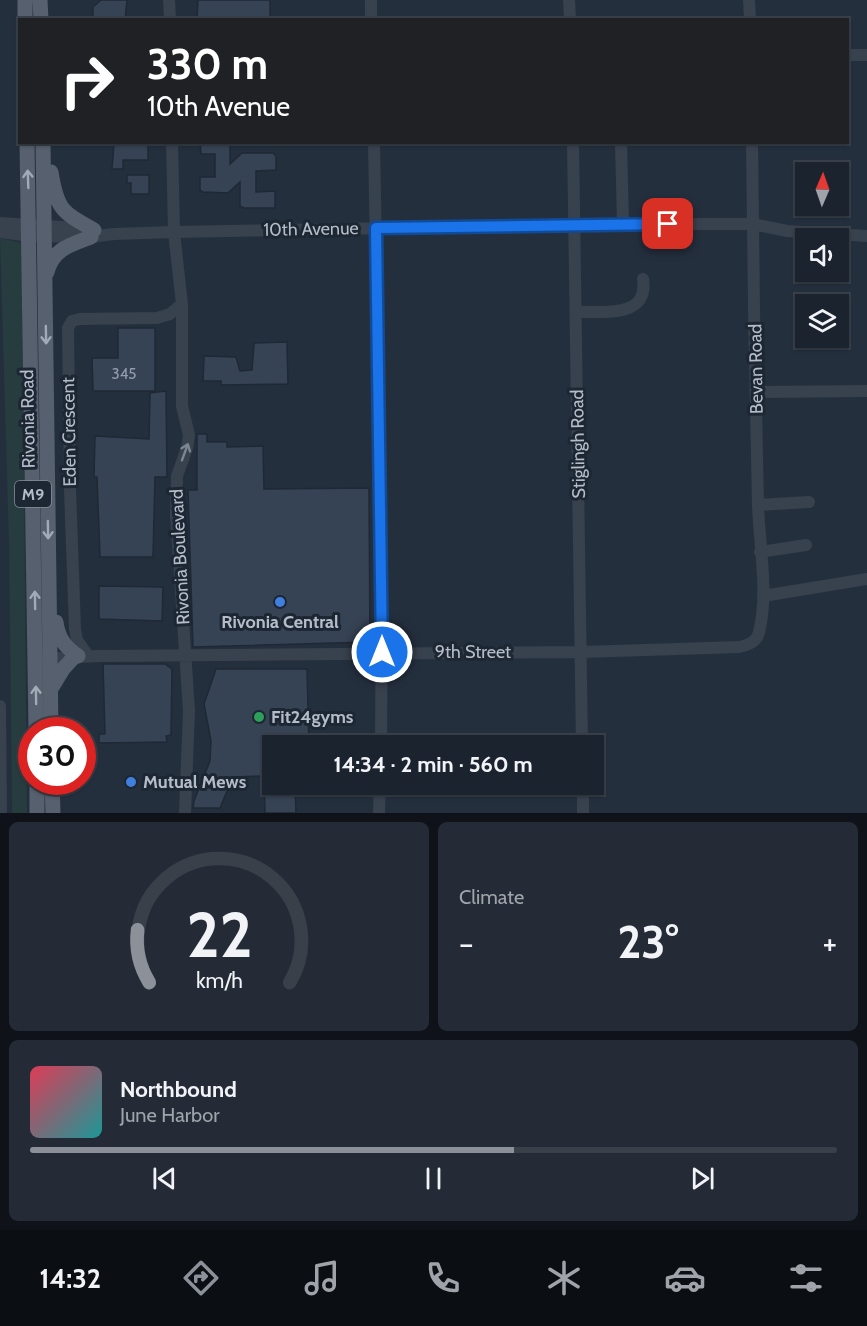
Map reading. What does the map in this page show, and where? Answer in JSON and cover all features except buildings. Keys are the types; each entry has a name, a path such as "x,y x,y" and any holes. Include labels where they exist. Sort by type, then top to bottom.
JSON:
{"main road":[{"path":"25,0 25,18"},
{"path":"40,0 40,18"},
{"name":"Rivonia Road","path":"27,144 37,231 46,277 49,563 37,717"},
{"path":"45,144 58,202 69,216 92,233 53,256 46,277"},
{"name":"Rivonia Road","path":"45,144 37,231 43,659 51,690 51,717"},
{"path":"49,563 54,584 58,635 66,646 80,656 57,676 51,690"},
{"path":"37,795 38,813"},
{"path":"52,795 53,813"}],"street":[{"path":"170,0 170,18"},
{"path":"371,0 371,18"},
{"path":"569,0 570,18"},
{"path":"749,0 750,18"},
{"path":"849,55 867,55"},
{"name":"Rivonia Boulevard","path":"172,144 174,231 182,304 182,406 189,442 177,476 176,515 189,711 185,813"},
{"path":"374,144 382,652 381,735"},
{"name":"Stiglingh Road","path":"573,144 582,735"},
{"path":"621,144 623,224"},
{"name":"Bevan Road","path":"752,144 758,505 763,596"},
{"name":"10th Avenue","path":"0,223 37,231"},
{"name":"10th Avenue","path":"0,232 114,234 174,231 753,224 787,231 867,236"},
{"path":"576,312 623,310 633,307 642,297 643,279"},
{"name":"Eden Crescent","path":"80,656 75,629 70,489 67,334 69,324 80,319 157,318 170,314 182,304"},
{"path":"756,392 867,391"},
{"path":"758,505 809,502"},
{"path":"760,552 806,545"},
{"path":"763,596 867,579"},
{"name":"9th Street","path":"43,659 80,656 382,652 582,652 747,645 754,641 759,633 763,596"},
{"path":"0,706 1,813"},
{"path":"379,813 380,795"},
{"path":"583,795 584,813"}],"green space":[{"path":"0,238 22,243 26,717 18,717 18,795 27,795 27,813 12,813 9,542"}],"place":[{"name":"Rivonia Central","path":"280,602"},
{"name":"Fit24gyms","path":"259,717"},
{"name":"Mutual Mews","path":"131,782"}],"route":[{"path":"382,652 376,228 668,224"}]}
